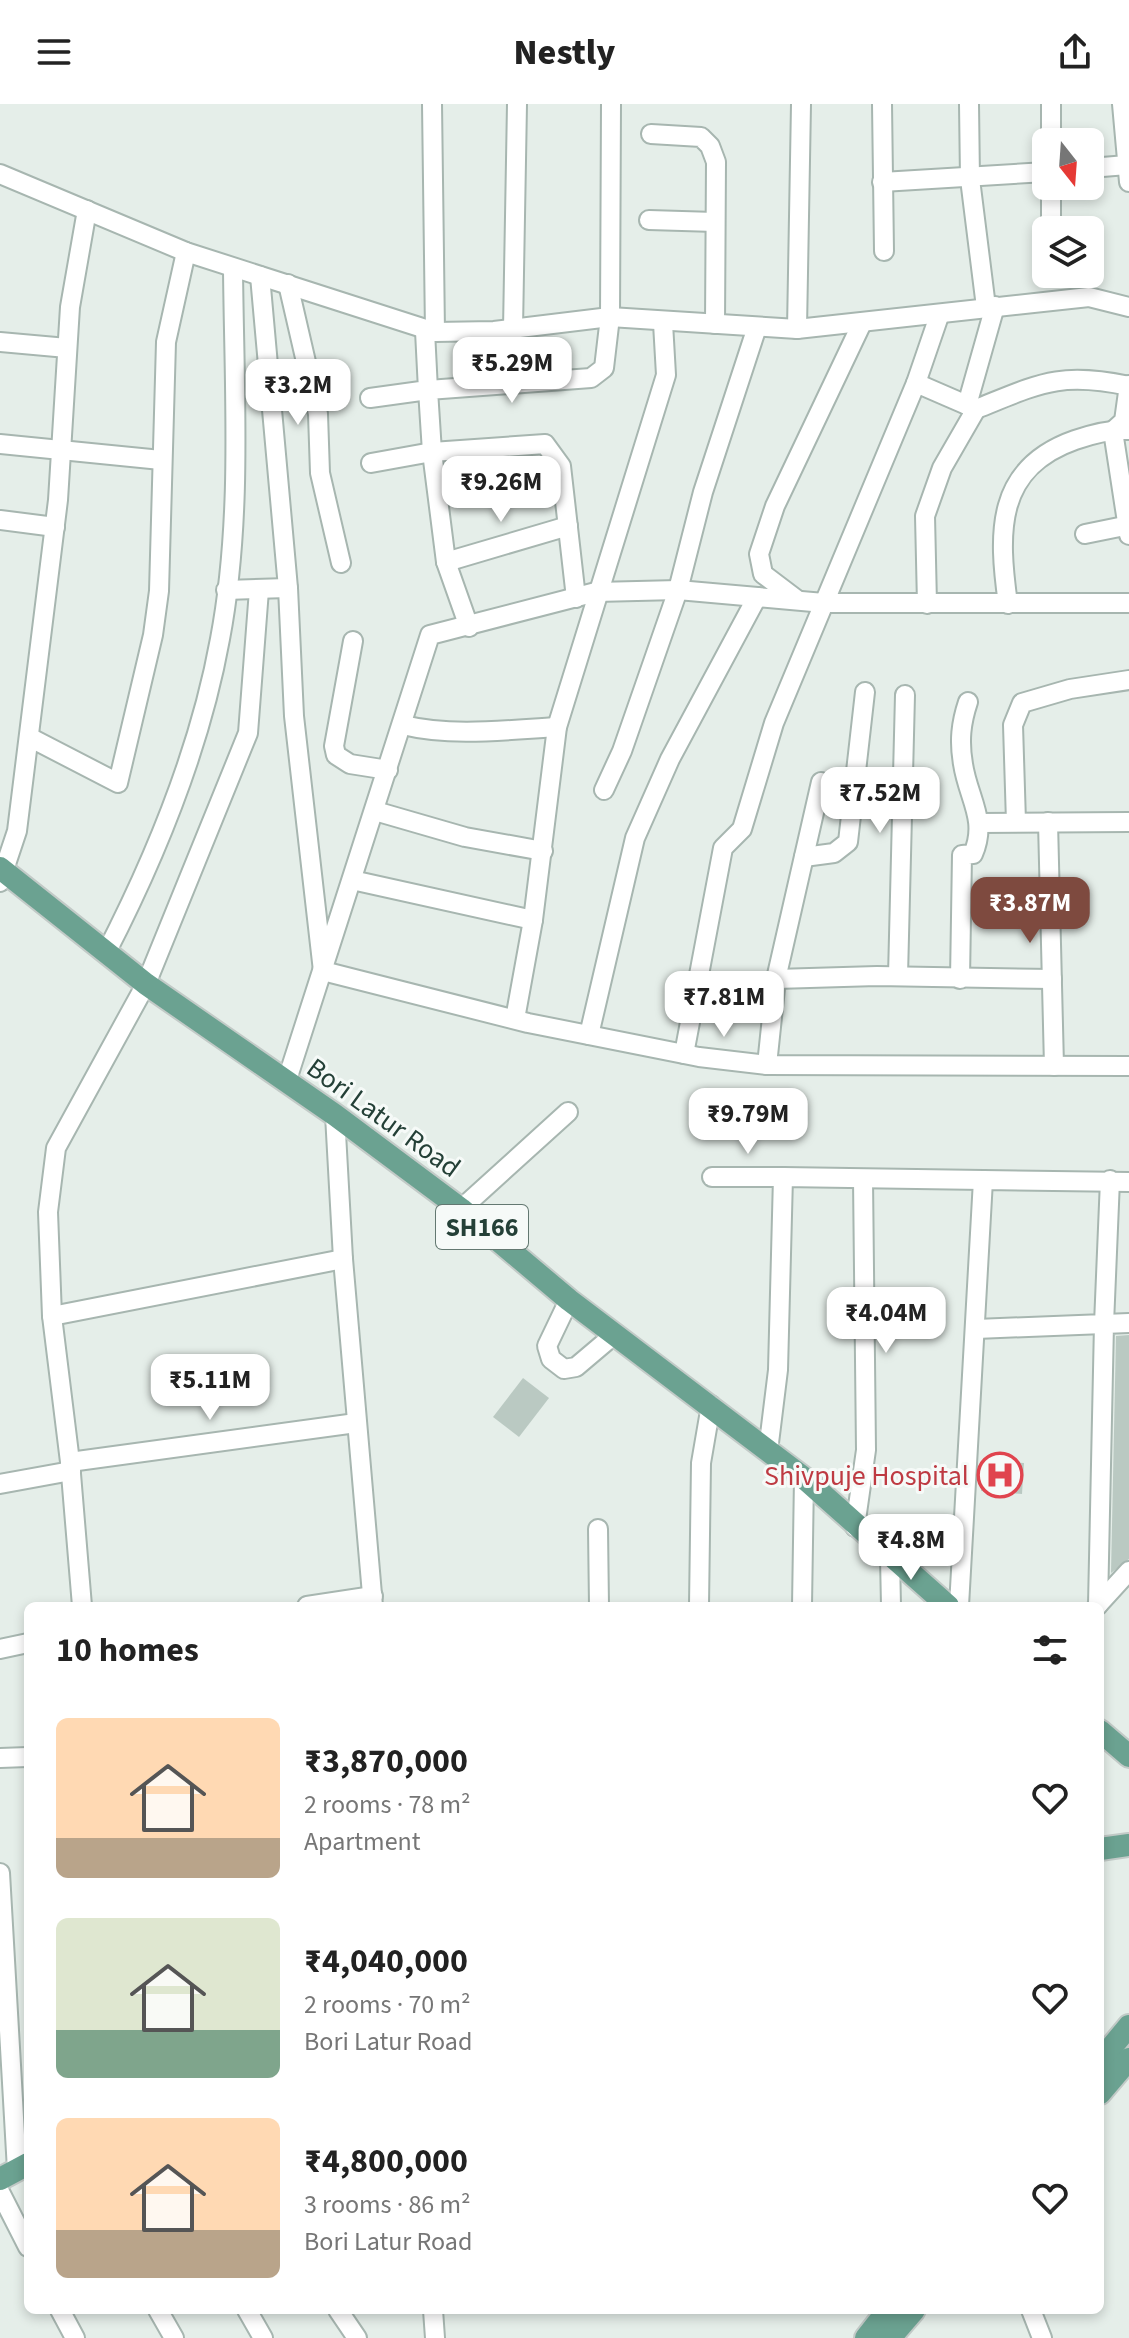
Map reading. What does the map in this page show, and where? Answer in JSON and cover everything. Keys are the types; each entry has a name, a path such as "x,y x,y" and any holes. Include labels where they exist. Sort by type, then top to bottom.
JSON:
{"main road":[{"name":"Bori Latur Road","path":"1,874 146,984 335,1115 461,1209 569,1300 804,1478 855,1527 943,1602"},
{"path":"1104,1734 1129,1756"},
{"path":"1104,1848 1129,1845"},
{"path":"1104,2056 1129,2026"},
{"path":"1104,2088 1129,2059"},
{"path":"866,2338 885,2314"},
{"path":"890,2338 911,2314"}],"street":[{"path":"432,104 428,390 432,452 446,562 469,627"},
{"path":"513,329 517,104"},
{"path":"370,398 598,375 606,362 610,317 611,104"},
{"path":"797,329 801,104"},
{"path":"882,104 884,251"},
{"path":"927,604 925,516 942,468 971,407 990,307 970,179 969,104"},
{"path":"1051,104 1051,128"},
{"path":"1104,170 1128,173 1122,104"},
{"path":"651,134 701,137 710,146 716,162 715,324"},
{"path":"882,182 1032,173"},
{"path":"0,174 186,252 430,331 513,329 610,317 663,323 797,329 939,316 990,307 1089,297 1129,307"},
{"path":"1,874 17,831 55,527 67,348 78,248 87,210"},
{"path":"649,220 715,222"},
{"path":"29,737 118,783 155,620 166,342 186,252"},
{"path":"106,953 171,812 217,652 231,546 233,268"},
{"path":"260,276 288,588 294,716 323,971"},
{"path":"288,284 318,414 320,473 341,563"},
{"path":"684,1054 723,848 742,829 774,723 916,383 939,316"},
{"path":"515,1019 543,851 557,727 596,592 666,375 663,323"},
{"path":"798,601 763,574 759,554 775,506 862,323"},
{"path":"604,790 622,751 678,590 703,492 757,327"},
{"path":"0,342 67,348"},
{"path":"916,383 971,407 1067,377 1129,385 1121,430 1128,529 1085,534"},
{"path":"1008,604 1001,558 1002,529 1009,499 1023,471 1054,448 1121,430"},
{"path":"0,444 161,460"},
{"path":"371,463 432,452 545,444 561,466 576,598"},
{"path":"0,520 55,527"},
{"path":"446,562 568,526"},
{"path":"226,590 288,588"},
{"path":"82,1602 71,1466 52,1316 48,1212 56,1148 146,984 248,733 259,590"},
{"path":"286,1083 430,635 596,592 678,590 824,603 1129,603"},
{"path":"589,1035 635,838 665,770 757,597"},
{"path":"353,641 334,746 336,755 350,764 388,770"},
{"path":"1016,822 1013,725 1022,703 1070,689 1129,680"},
{"path":"804,857 834,853 848,842 865,692"},
{"path":"898,976 905,695"},
{"path":"960,979 962,855 973,854 982,834 963,765 960,728 968,702"},
{"path":"403,725 423,730 467,731 557,727"},
{"path":"767,1065 776,979 821,782"},
{"path":"375,811 465,837 543,851"},
{"path":"1048,822 1054,1066"},
{"path":"979,823 1129,822"},
{"path":"352,880 533,920"},
{"path":"323,971 589,1035 684,1054 767,1065 1129,1066"},
{"path":"776,979 898,976 1052,979"},
{"path":"461,1209 568,1112"},
{"path":"335,1115 343,1259 373,1601"},
{"path":"712,1177 1120,1181 1104,1324 1098,1602"},
{"path":"768,1451 778,1370 783,1177"},
{"path":"855,1527 866,1450 863,1179"},
{"path":"959,1602 983,1180"},
{"path":"52,1316 343,1259"},
{"path":"569,1300 547,1346 551,1359 564,1369 576,1367 615,1334"},
{"path":"976,1329 1129,1323"},
{"path":"699,1602 701,1463 711,1405"},
{"path":"0,1484 71,1466 356,1423"},
{"path":"802,1602 804,1478"},
{"path":"598,1529 599,1602"},
{"path":"890,1558 891,1602"},
{"path":"1102,1602 1129,1571"},
{"path":"0,1649 24,1644"},
{"path":"0,1758 24,1757"},
{"path":"0,1873 15,2171"},
{"path":"0,2192 24,2239"},
{"path":"62,2314 75,2338"},
{"path":"160,2314 174,2338"},
{"path":"249,2314 263,2338"},
{"path":"341,2314 357,2338"},
{"path":"433,2314 435,2338"},
{"path":"1033,2314 1042,2338"}],"building":[{"path":"1129,1335 1129,1559 1111,1573 1116,1336"},
{"path":"523,1378 549,1398 519,1437 493,1417"},
{"path":"982,1461 1024,1463 1022,1494 981,1491"}],"place":[{"name":"Shivpuje Hospital","path":"1000,1475"}]}
